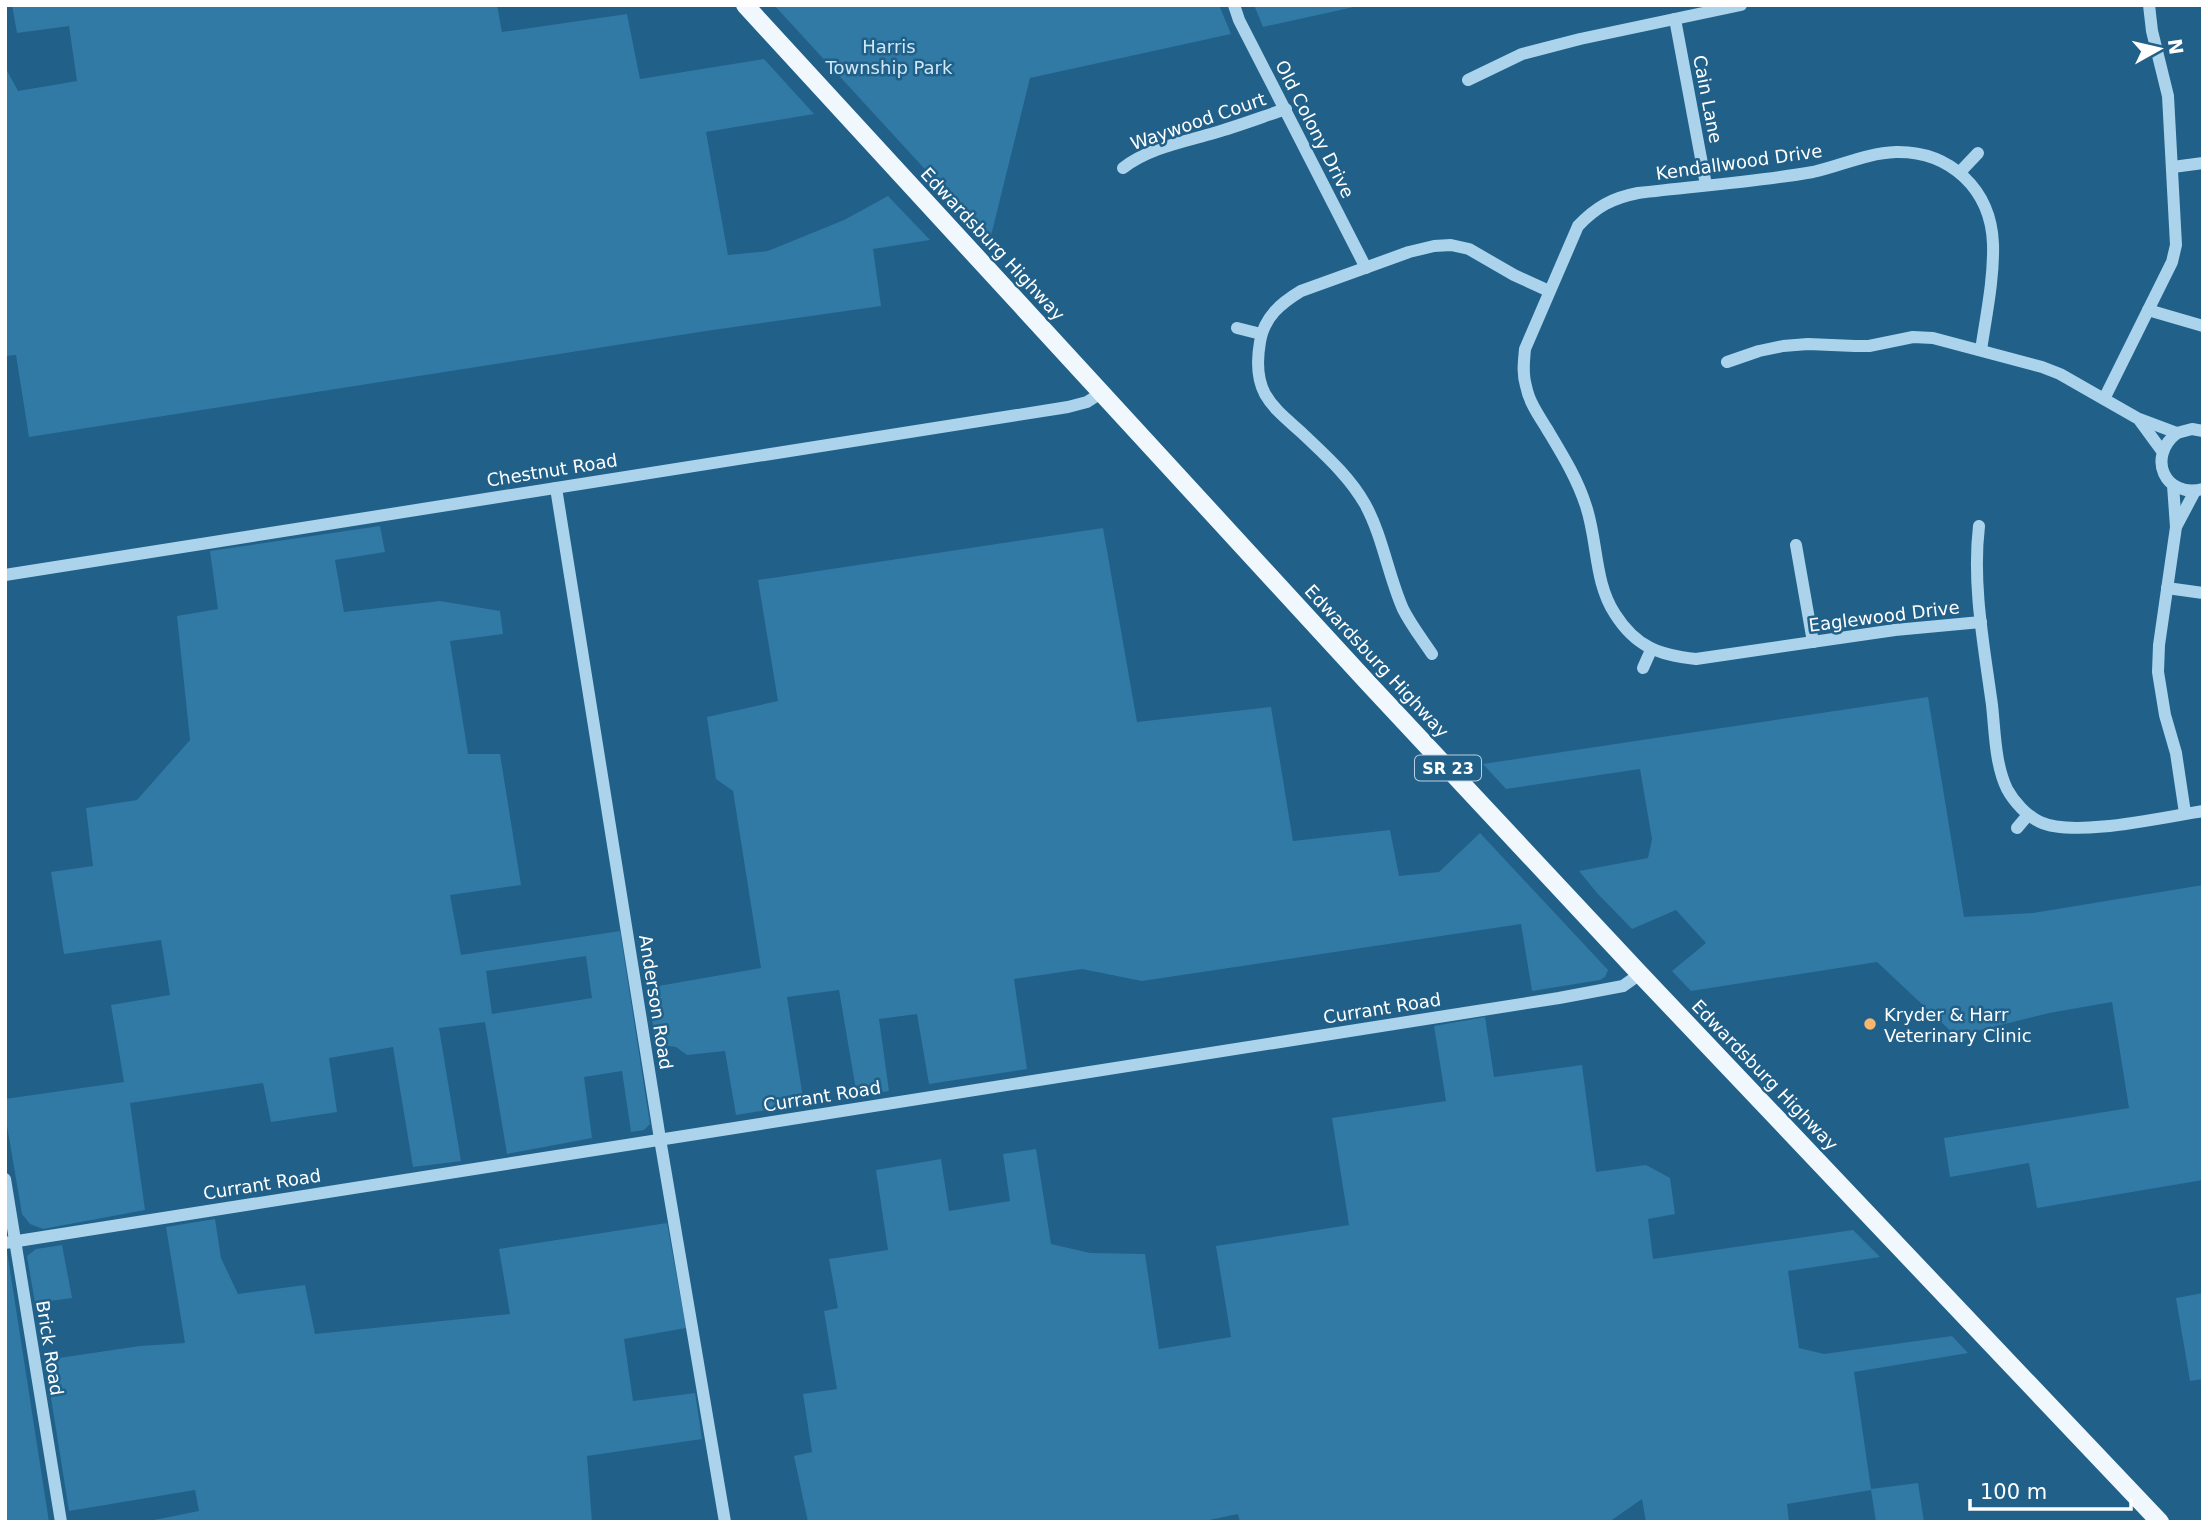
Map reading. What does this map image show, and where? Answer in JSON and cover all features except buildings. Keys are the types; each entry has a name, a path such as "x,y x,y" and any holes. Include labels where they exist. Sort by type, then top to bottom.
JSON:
{"main road":[{"name":"Edwardsburg Highway","path":"745,5 1640,974 2160,1522"}],"street":[{"name":"Old Colony Drive","path":"1234,5 1239,20 1366,268"},
{"path":"1468,80 1522,54 1741,5"},
{"path":"2104,399 2172,262 2176,245 2168,96 2152,31 2149,5"},
{"name":"Cain Lane","path":"1675,19 1706,185"},
{"name":"Waywood Court","path":"1123,167 1152,151 1286,109"},
{"name":"Kendallwood Drive","path":"1651,650 1633,636 1606,598 1586,505 1573,474 1534,407 1526,387 1523,367 1525,349 1549,291 1578,226 1591,212 1617,197 1785,177 1818,171 1877,154 1896,152 1932,158 1960,172 1975,191 1983,205 1993,241 1993,262 1981,350"},
{"path":"1960,172 1978,153"},
{"path":"2173,167 2203,163"},
{"path":"1432,654 1403,608 1366,506 1349,480 1278,411 1265,393 1258,374 1261,334 1270,315 1285,300 1301,291 1409,252 1434,246 1451,245 1469,249 1514,275 1549,291"},
{"path":"2148,310 2203,326"},
{"path":"1237,328 1261,334"},
{"path":"1727,362 1783,346 1868,346 1913,337 1933,338 2060,374 2137,418 2177,433"},
{"name":"Chestnut Road","path":"5,575 1068,407 1087,402 1101,393"},
{"path":"2137,418 2162,451"},
{"path":"2199,490 2187,491 2173,485 2162,470 2162,451 2177,433 2192,429 2203,431"},
{"path":"2173,485 2176,527 2159,645 2158,672 2165,715 2176,752 2185,813"},
{"name":"Anderson Road","path":"556,488 660,1139 726,1522"},
{"path":"2176,527 2199,490"},
{"path":"1979,526 1977,570 1981,622"},
{"path":"1796,545 1813,642"},
{"path":"2167,588 2203,593"},
{"name":"Eaglewood Drive","path":"1651,650 1673,657 1696,659 1895,630 1981,622 2003,777 2012,796 2028,815"},
{"path":"1643,668 1651,650"},
{"path":"2017,828 2028,815 2049,826 2080,829 2203,811"},
{"name":"Currant Road","path":"10,1242 1559,998 1623,986 1640,974"},
{"name":"Brick Road","path":"5,1179 10,1242 61,1522"}],"green space":[{"path":"12,5 497,5 502,32 627,14 640,79 764,59 814,114 706,132 728,255 768,251 844,220 888,196 930,240 873,249 881,306 29,437 16,355 5,356 5,67 18,91 77,81 69,26 17,33"},
{"name":"Harris Township Park","path":"774,5 1219,5 1231,34 1030,78 990,240"},
{"path":"1254,5 1363,5 1263,27"},
{"path":"380,526 385,552 335,560 344,612 440,601 500,611 503,634 450,641 468,754 500,754 521,885 450,895 461,955 620,931 650,1124 644,1130 631,1132 622,1071 584,1077 592,1138 507,1154 485,1022 439,1028 461,1161 413,1167 393,1047 329,1058 337,1112 271,1122 263,1083 130,1103 145,1210 43,1229 30,1224 22,1214 5,1114 5,1099 124,1082 111,1005 170,995 161,940 64,954 51,872 93,866 86,808 137,800 190,740 177,616 218,609 210,551","holes":["586,956 592,998 492,1014 486,971"]},
{"path":"1103,528 1137,722 1271,707 1293,841 1390,830 1399,876 1439,872 1480,833 1608,970 1605,977 1532,991 1521,924 1142,981 1082,969 1014,979 1027,1069 929,1084 917,1014 879,1019 889,1091 857,1096 839,990 787,997 804,1104 736,1115 725,1051 687,1055 676,1047 656,1044 647,988 761,968 733,791 716,779 707,717 778,701 758,580"},
{"path":"1928,697 1964,917 2033,913 2203,885 2203,1180 2037,1208 2029,1163 1950,1177 1944,1138 2129,1108 2112,1002 2049,1013 1956,1036 1877,962 1691,991 1672,971 1706,943 1676,910 1632,929 1579,871 1648,858 1652,839 1640,769 1506,789 1483,764"},
{"path":"1485,1017 1494,1077 1582,1065 1596,1172 1646,1165 1670,1178 1675,1214 1648,1219 1653,1259 1853,1230 1880,1257 1788,1271 1799,1348 1824,1354 1952,1336 1968,1353 1854,1372 1871,1489 1918,1483 1924,1522 1876,1522 1871,1490 1787,1504 1789,1522 1646,1522 1642,1499 1609,1522 1240,1522 1238,1514 1200,1522 808,1522 794,1456 812,1452 803,1394 837,1389 824,1311 838,1308 829,1259 888,1250 876,1170 941,1159 949,1211 1010,1201 1003,1154 1036,1149 1051,1244 1090,1253 1145,1254 1159,1349 1231,1337 1216,1246 1349,1225 1332,1118 1446,1101 1434,1026"},
{"path":"215,1219 221,1258 238,1294 305,1285 315,1334 510,1314 499,1249 667,1223 686,1328 624,1339 633,1401 695,1393 702,1439 587,1456 592,1522 144,1522 199,1511 195,1490 69,1511 45,1360 140,1346 185,1343 166,1227"},
{"path":"62,1245 72,1298 35,1303 27,1256 36,1249"},
{"path":"7,1251 49,1522 5,1522"},
{"path":"2203,1293 2203,1379 2190,1381 2176,1298"}],"place":[{"name":"Kryder & Harr Veterinary Clinic","path":"1870,1024"}]}
